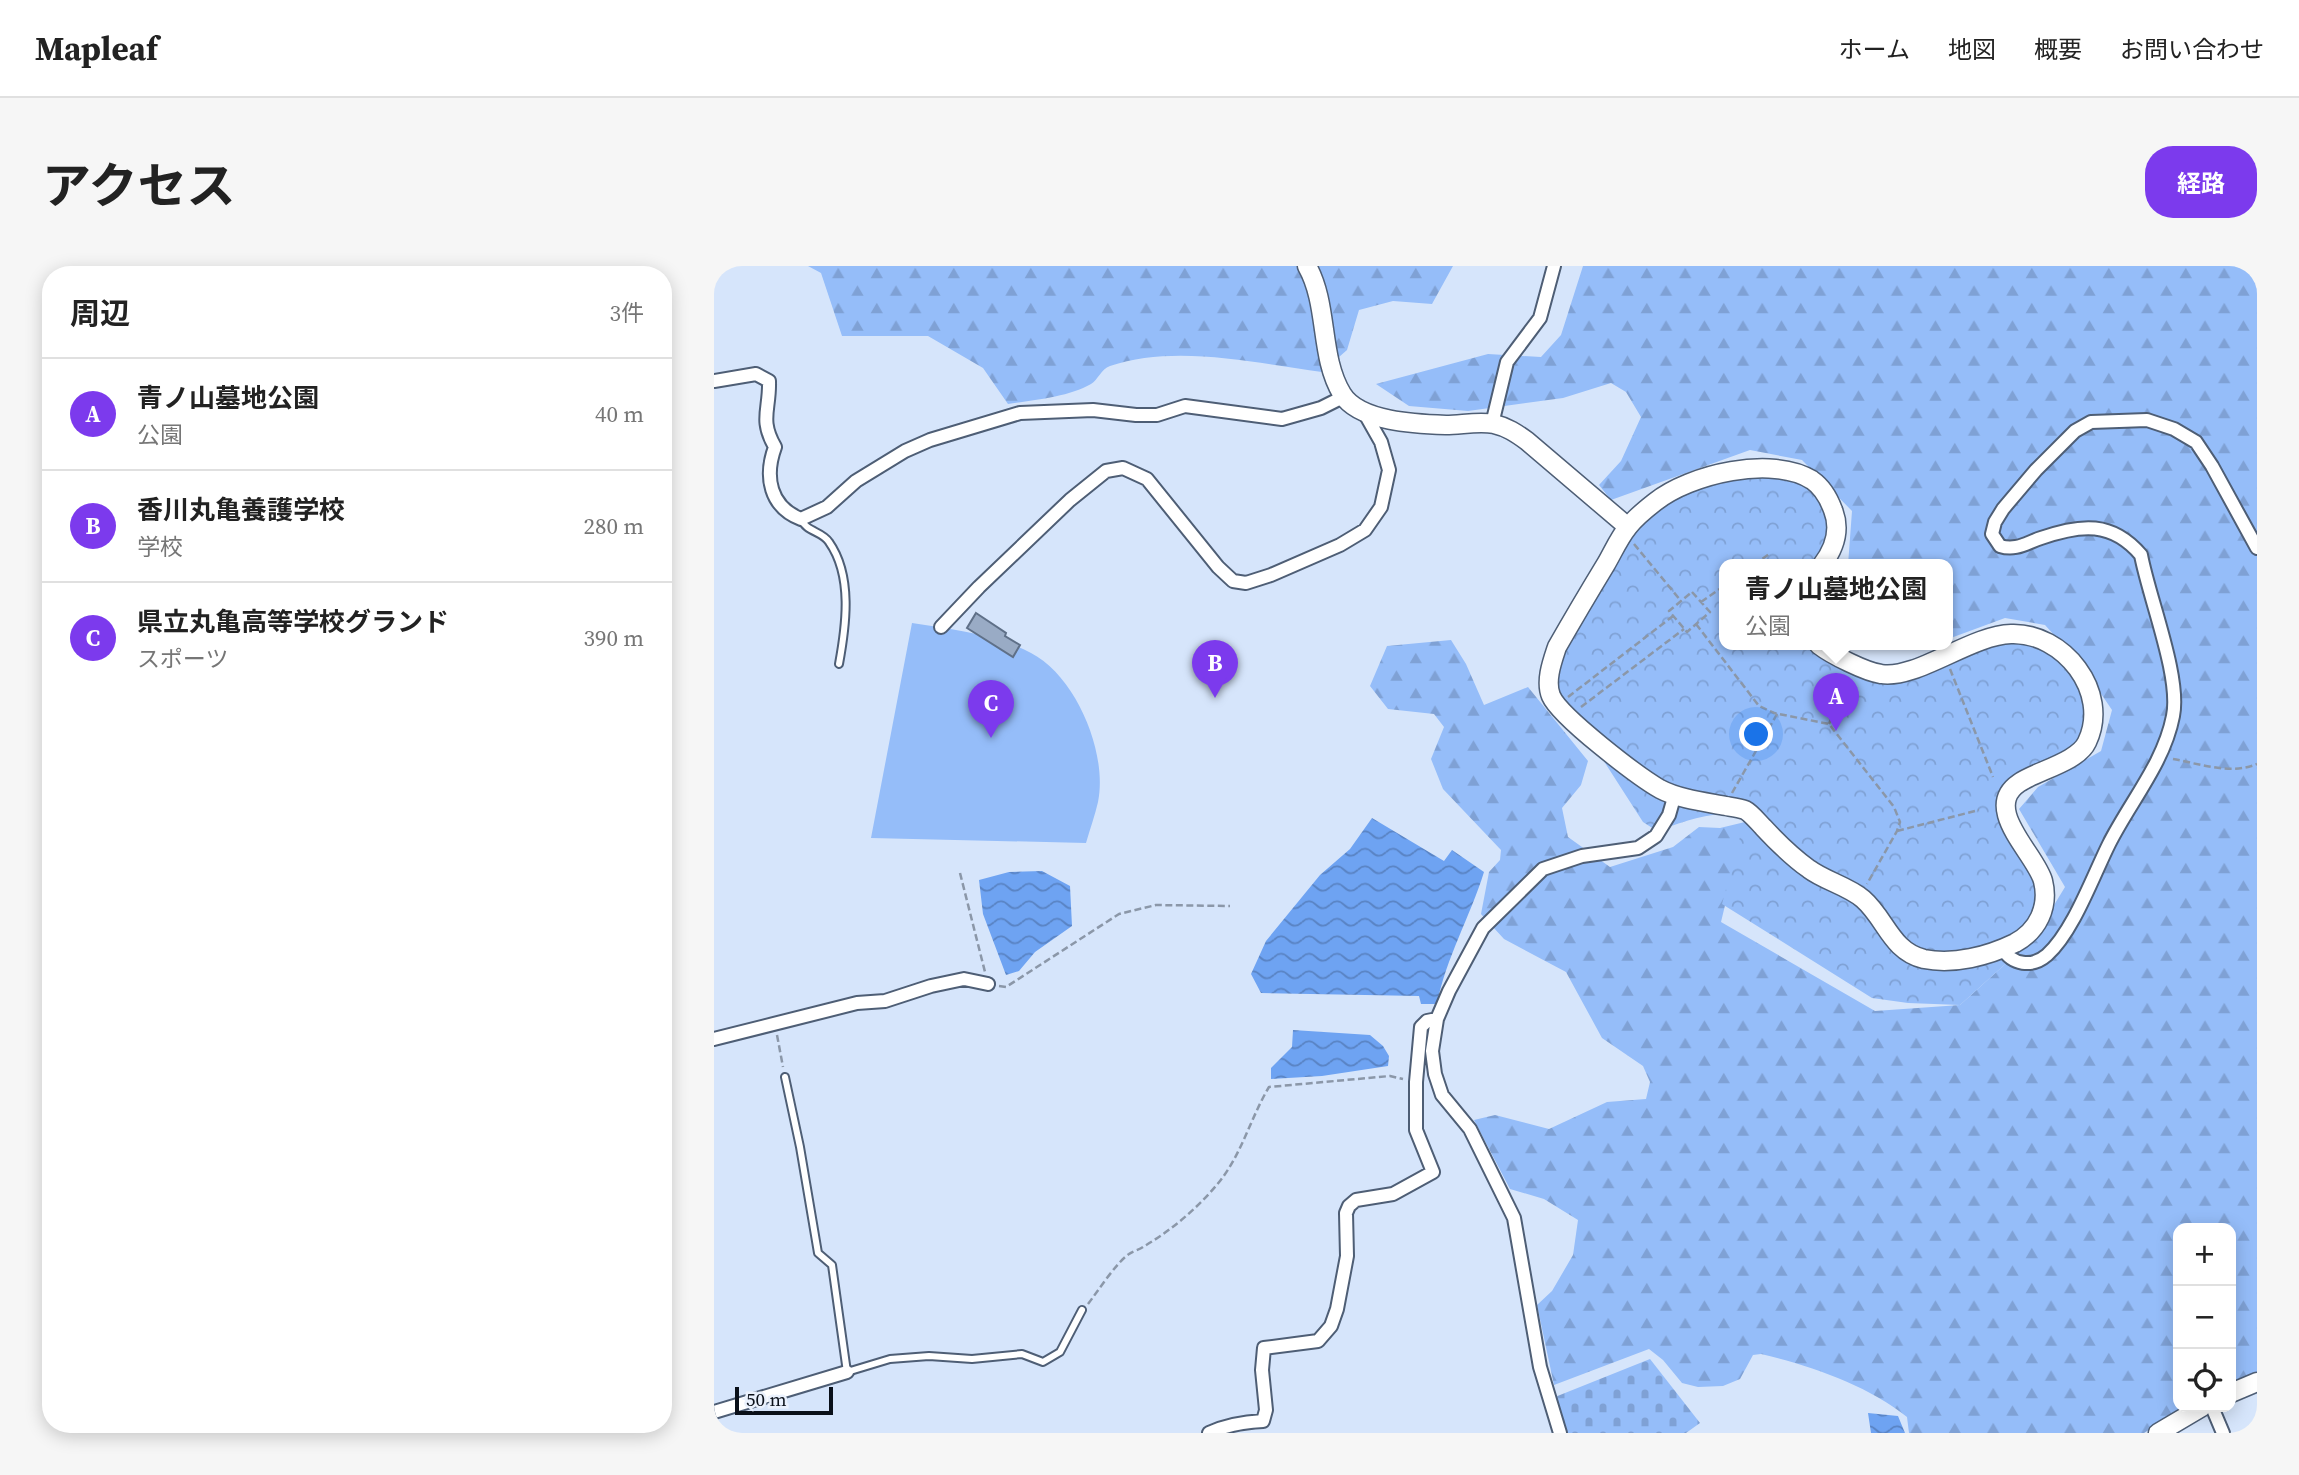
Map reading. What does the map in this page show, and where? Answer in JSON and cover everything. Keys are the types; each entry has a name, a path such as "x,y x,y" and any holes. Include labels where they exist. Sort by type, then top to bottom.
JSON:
{"street":[{"path":"1307,266 1320,304 1333,376 1343,397 1364,412 1381,419 1445,425 1492,424 1511,430 1527,441 1626,530"},
{"path":"1492,424 1507,362 1540,318 1553,266"},
{"path":"714,381 756,374 769,381 765,420 768,435 775,447 769,463 770,480 775,496 786,513 800,519 827,507 856,481 905,451 930,440 1020,413 1093,410 1157,415 1185,406 1282,419 1321,408 1343,397"},
{"path":"942,628 979,587 1070,500 1106,471 1123,468 1147,479 1218,567 1233,581 1246,583 1271,575 1340,545 1365,530 1381,507 1389,470 1381,442 1364,412"},
{"path":"2003,948 2015,961 2029,964 2045,957 2062,939 2110,842 2159,756 2174,713 2174,684 2141,555 2130,543 2105,528 2074,529 2043,537 2012,550 2000,546 1992,534 1995,522 2036,470 2075,431 2091,422 2147,420 2174,429 2196,442 2257,548"},
{"path":"1826,559 1835,543 1835,514 1827,495 1814,481 1794,471 1761,467 1712,475 1666,495 1626,530 1557,647 1550,669 1551,696 1619,760 1661,790 1746,810 1786,851 1811,871 1864,899 1899,948 1922,958 1944,960 1972,958 2018,941 2035,927 2042,914 2045,897 2043,878 2007,820 2007,801 2012,788 2062,763 2087,744 2094,715 2091,697 2077,666 2051,642 2032,635 2010,634 1987,638 1899,674 1880,674 1826,650"},
{"path":"1560,1433 1540,1367 1514,1218 1470,1129 1442,1095 1435,1074 1432,1051 1437,1019 1483,928 1544,869 1582,856 1638,848 1656,836 1669,815 1675,794"},
{"path":"714,1039 858,1003 886,1001 964,979 988,984"},
{"path":"1209,1433 1246,1422 1263,1421 1266,1410 1262,1370 1264,1348 1318,1341 1331,1326 1347,1256 1346,1213 1349,1206 1356,1200 1393,1194 1433,1172 1416,1130 1416,1082 1420,1027 1427,1021 1437,1019"},
{"path":"714,1412 847,1372"},
{"path":"2236,1391 2257,1382"},
{"path":"2158,1433 2194,1412"},
{"path":"2214,1412 2223,1433"}],"lane":[{"path":"800,519 803,526 828,539 843,580 847,610 839,664"},
{"path":"785,1077 818,1253 832,1265 847,1372 890,1359 929,1356 972,1359 1022,1354 1043,1362 1060,1352 1082,1310"}],"path":[{"path":"1626,530 1681,601"},
{"path":"1762,559 1769,554"},
{"path":"1701,602 1719,589"},
{"path":"1692,592 1701,602 1710,612 1687,632 1669,611 1692,592"},
{"path":"1564,710 1673,616"},
{"path":"1696,624 1759,705 1777,714 1829,724 1894,807 1900,822 1897,831 1860,897"},
{"path":"1564,710 1684,629"},
{"path":"1945,656 1993,777"},
{"path":"1829,724 1854,663"},
{"path":"1724,806 1777,714"},
{"path":"2159,756 2226,769 2257,764"},
{"path":"1897,831 1979,810"},
{"path":"960,873 988,984 1006,988 1119,914 1156,905 1230,906"},
{"path":"774,1022 785,1077"},
{"path":"1082,1310 1128,1255 1176,1224 1221,1180 1240,1151 1257,1107 1269,1087 1390,1076 1416,1082"}],"green space":[{"path":"808,266 1453,266 1432,304 1393,301 1359,310 1347,350 1322,372 1215,357 1161,356 1110,366 1091,384 1072,392 1008,404 983,368 928,336 842,336 821,273"},
{"path":"1583,266 2257,266 2257,1372 2236,1382 2236,1223 2173,1223 2173,1412 2177,1412 2144,1433 1909,1433 1907,1417 1874,1395 1819,1371 1761,1354 1753,1355 1740,1379 1723,1386 1698,1387 1682,1383 1663,1360 1649,1349 1554,1385 1537,1305 1552,1291 1573,1255 1578,1220 1544,1199 1510,1189 1474,1120 1495,1115 1549,1129 1607,1102 1646,1099 1650,1082 1643,1066 1602,1038 1566,972 1504,939 1481,914 1489,872 1500,860 1501,850 1443,789 1431,759 1444,727 1434,714 1388,709 1370,686 1387,646 1451,640 1466,664 1484,705 1528,687 1588,761 1581,785 1562,808 1568,837 1610,867 1673,847 1699,827 1720,828 1745,822 1721,922 1875,1011 1960,1005 2034,938 2065,887 2019,809 2038,787 2101,751 2112,710 2083,667 2045,625 2005,618 1953,637 1953,559 1848,559 1852,511 1802,460 1750,450 1611,500 1599,485 1621,461 1641,417 1626,392 1611,383 1563,398 1468,411 1409,406 1376,384 1488,354 1541,357 1561,335"},
{"path":"1738,464 1806,469 1842,544 1837,559 1719,559 1719,650 1840,650 1887,669 1910,665 1943,650 1953,650 1953,646 1988,630 2062,645 2100,723 2045,777 2014,795 2011,809 2044,869 2034,938 1960,1005 1908,1003 1872,998 1722,904 1744,822 1727,814 1715,815 1657,831 1643,822 1598,752 1551,708 1550,645 1606,544 1629,511 1653,492 1695,472"},
{"path":"912,623 1003,641 1031,653 1062,679 1085,718 1098,761 1098,802 1086,843 871,838"},
{"path":"1650,1359 1700,1423 1686,1433 1565,1433 1555,1397"}],"water":[{"path":"1372,818 1444,861 1452,850 1484,872 1446,970 1437,1004 1421,1004 1419,996 1261,993 1251,974 1266,941 1320,875 1350,849"},
{"path":"1042,871 1070,886 1072,926 1035,952 1019,971 1006,975 983,914 979,880 1009,872"},
{"path":"1293,1030 1370,1035 1383,1046 1389,1056 1388,1066 1322,1076 1271,1079 1271,1068 1292,1047"},
{"path":"1868,1413 1898,1416 1905,1433 1871,1433"}],"building":[{"path":"976,613 1020,645 1013,657 967,628"}],"place":[{"name":"香川丸亀養護学校","path":"1215,698"},
{"name":"青ノ山墓地公園","path":"1836,731"},
{"name":"県立丸亀高等学校グランド","path":"991,738"}]}
